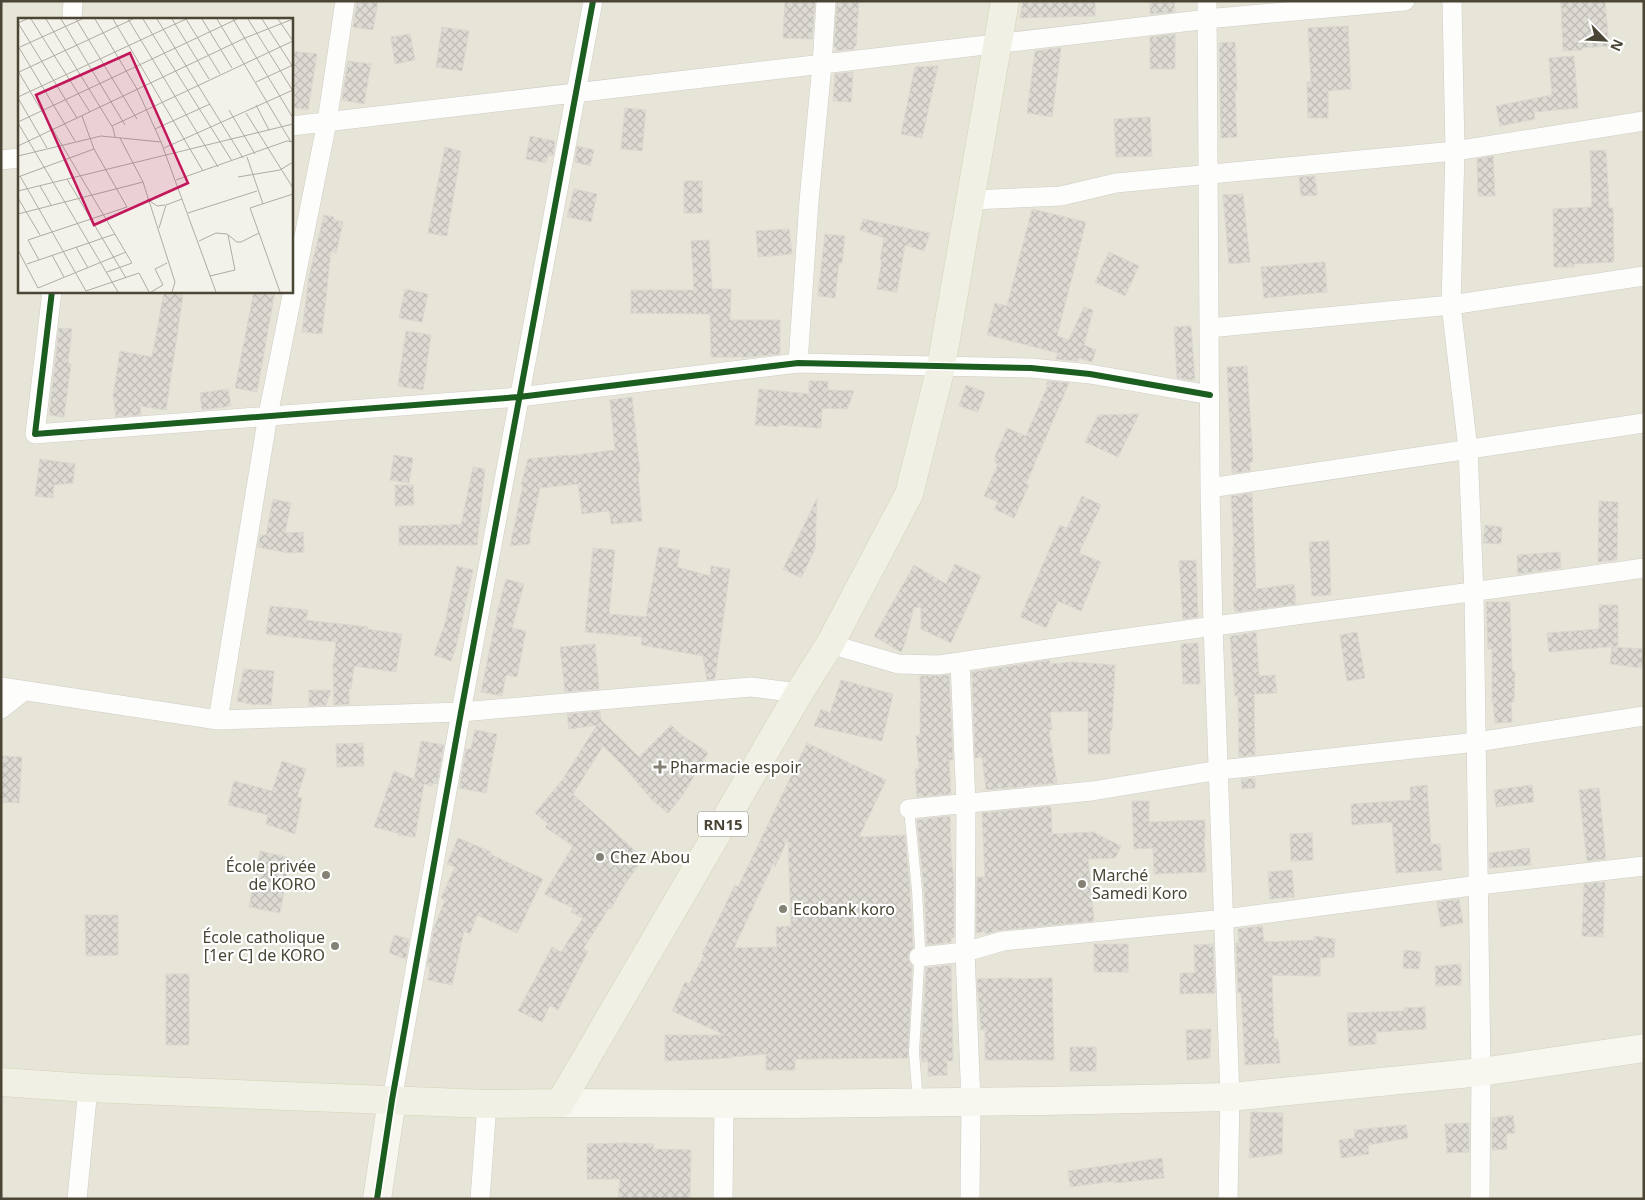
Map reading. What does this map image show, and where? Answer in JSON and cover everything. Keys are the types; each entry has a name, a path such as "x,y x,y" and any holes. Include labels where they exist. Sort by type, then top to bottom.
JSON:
{"main road":[{"name":"RN15","path":"560,1103 830,644 909,494 941,367 1005,1"},
{"path":"1,1082 88,1088 487,1104 560,1103"}],"street":[{"path":"72,1 72,18"},
{"path":"218,720 268,415 327,122 345,1"},
{"path":"377,1199 392,1100 461,712 593,1"},
{"path":"798,363 809,201 826,1"},
{"path":"292,126 997,44 1207,10 1405,1"},
{"path":"1452,1 1455,151 1451,305 1468,449 1474,593 1481,1072 1480,1199"},
{"path":"1207,10 1210,488 1230,1097 1228,1199"},
{"path":"970,200 1061,196 1116,183 1455,151 1644,121"},
{"path":"1,160 18,158"},
{"path":"1209,328 1451,305 1644,276"},
{"path":"52,292 35,434 519,397 798,363 1031,368 1090,374 1210,395"},
{"path":"1210,488 1644,423"},
{"path":"830,644 898,664 939,664 1213,625 1474,593 1644,568"},
{"path":"960,662 966,804 965,952 971,1102 970,1199"},
{"path":"1,687 218,720 461,712 751,687 800,693"},
{"path":"1,708 24,691"},
{"path":"909,809 1092,791 1220,770 1477,742 1644,716"},
{"path":"919,956 965,952 1004,941 1224,919 1644,866"},
{"path":"560,1103 971,1102 1230,1097 1481,1072 1644,1048"},
{"path":"77,1199 88,1088"},
{"path":"723,1199 724,1103"},
{"path":"480,1199 487,1104"}],"lane":[{"path":"909,809 917,890 919,956 914,1052 918,1102"}],"shaded area":[{"path":"1,1 1644,1 1644,1199 1,1199"}],"building":[{"path":"357,1 378,1 373,30 353,27"},
{"path":"785,1 815,1 812,39 783,38"},
{"path":"837,1 859,1 856,46 854,46 854,49 836,51 837,47 834,47"},
{"path":"1023,1 1095,1 1095,16 1020,18"},
{"path":"1150,1 1174,1 1175,12 1150,14"},
{"path":"1561,1 1605,1 1609,46 1563,51"},
{"path":"1348,26 1351,89 1328,91 1328,118 1308,118 1307,82 1311,82 1308,28"},
{"path":"442,27 469,31 462,71 436,67"},
{"path":"410,34 415,60 395,64 391,37"},
{"path":"1175,34 1175,69 1150,69 1150,37"},
{"path":"1235,42 1237,137 1221,138 1219,43"},
{"path":"1061,48 1052,117 1027,113 1035,51"},
{"path":"292,51 317,54 308,110 292,107"},
{"path":"1574,56 1578,108 1534,112 1535,119 1500,126 1496,106 1552,95 1549,58"},
{"path":"348,61 371,64 364,104 342,100"},
{"path":"938,66 922,138 901,134 915,67"},
{"path":"853,72 851,102 833,101 835,74"},
{"path":"625,108 646,110 642,151 621,149"},
{"path":"1150,117 1152,156 1116,157 1114,119"},
{"path":"530,136 555,141 553,156 548,155 546,163 526,159"},
{"path":"577,146 594,150 590,166 575,162"},
{"path":"445,147 461,151 447,236 428,233"},
{"path":"1606,150 1609,208 1613,208 1614,262 1574,264 1574,267 1554,267 1553,209 1592,207 1590,151"},
{"path":"1493,156 1495,196 1478,196 1477,159"},
{"path":"1315,176 1317,195 1301,196 1299,177"},
{"path":"684,181 702,181 702,213 684,213"},
{"path":"574,189 597,194 591,222 567,217"},
{"path":"1243,194 1250,262 1229,264 1223,195"},
{"path":"1032,209 1086,222 1057,336 1069,340 1084,307 1093,310 1084,345 1096,350 1092,362 1079,358 1078,361 1056,359 1058,353 987,335 995,303 1007,306"},
{"path":"324,215 334,217 334,220 343,222 336,253 331,251 322,334 302,332 309,276"},
{"path":"863,219 930,233 924,251 905,245 897,292 877,289 884,238 860,230"},
{"path":"789,229 792,254 758,257 756,231"},
{"path":"825,234 845,236 842,263 839,263 835,298 818,296"},
{"path":"709,240 712,289 731,289 730,320 780,320 780,354 751,357 711,357 710,314 631,313 631,290 694,290 691,241"},
{"path":"1109,252 1139,266 1125,296 1095,282"},
{"path":"1325,262 1327,292 1264,298 1261,267"},
{"path":"405,289 428,294 422,322 399,318"},
{"path":"164,292 183,295 166,410 140,406 141,415 116,417 113,396 120,351 152,357"},
{"path":"254,292 275,292 257,392 235,388"},
{"path":"1191,326 1195,380 1177,378 1174,327"},
{"path":"59,328 72,329 68,363 71,364 64,417 49,415"},
{"path":"406,331 431,335 423,390 398,386"},
{"path":"1247,366 1253,462 1250,462 1250,471 1232,473 1227,367"},
{"path":"809,381 828,381 828,390 854,391 847,409 822,408 821,428 755,425 759,389 809,394"},
{"path":"1048,381 1069,383 1026,484 1029,485 1014,518 994,509 998,502 984,496 998,464 995,463 995,456 1007,428 1026,436"},
{"path":"966,385 985,392 978,412 959,406"},
{"path":"228,389 231,406 202,410 200,393"},
{"path":"632,397 640,472 638,473 642,521 611,524 609,511 582,514 578,484 540,488 530,534 530,544 510,546 523,485 521,485 528,459 615,450 610,400"},
{"path":"1139,414 1118,457 1085,442 1098,415"},
{"path":"394,455 413,458 409,483 390,480"},
{"path":"40,459 75,464 73,483 54,485 53,498 35,496"},
{"path":"473,467 485,469 477,545 399,545 399,526 461,525"},
{"path":"395,485 413,485 414,505 395,506"},
{"path":"1252,493 1256,589 1294,584 1296,604 1235,612 1233,600 1234,547 1231,496"},
{"path":"1082,496 1101,505 1079,553 1101,562 1081,611 1058,601 1046,628 1020,617 1060,525 1067,528"},
{"path":"817,498 815,549 801,578 783,569"},
{"path":"273,499 291,503 285,533 303,532 304,552 289,553 258,547 260,535 266,535"},
{"path":"1599,501 1618,502 1617,560 1598,562"},
{"path":"1485,525 1502,527 1501,544 1483,543"},
{"path":"1329,541 1331,595 1312,596 1309,542"},
{"path":"659,547 680,550 677,567 710,576 711,566 730,569 715,679 707,680 703,656 641,645 642,637 585,632 593,548 615,550 609,614 646,617"},
{"path":"1560,552 1561,568 1518,574 1517,555"},
{"path":"1196,560 1198,617 1183,619 1179,561"},
{"path":"955,564 981,576 951,643 921,629 921,608 914,607 901,652 874,636 914,565 946,584"},
{"path":"457,566 473,570 456,647 451,661 434,655 445,623"},
{"path":"506,579 524,584 512,628 526,631 517,677 506,675 502,696 481,692"},
{"path":"1486,602 1510,602 1512,671 1515,672 1514,702 1511,702 1512,722 1495,723 1492,702 1492,649 1488,649"},
{"path":"1599,605 1618,605 1618,646 1549,652 1547,633 1599,629"},
{"path":"270,606 308,610 306,620 368,627 367,629 402,634 396,672 354,666 351,689 349,689 349,704 334,705 333,666 336,642 266,634"},
{"path":"1256,632 1259,676 1275,675 1277,693 1254,694 1255,755 1239,757 1238,696 1235,696 1230,636"},
{"path":"1357,632 1365,678 1347,681 1340,635"},
{"path":"1198,643 1200,684 1183,684 1181,644"},
{"path":"595,644 599,689 565,692 560,647"},
{"path":"1612,647 1643,649 1642,668 1610,664"},
{"path":"1049,660 1050,664 1073,662 1115,665 1110,754 1088,754 1088,711 1050,712 1052,730 1049,730 1057,783 986,790 982,757 975,758 972,672"},
{"path":"244,669 274,671 271,705 255,705 237,701"},
{"path":"949,675 953,760 949,760 951,794 917,797 915,769 919,769 916,736 920,735 920,676"},
{"path":"841,680 893,694 882,741 814,726 821,709 830,713"},
{"path":"309,690 331,690 326,705 309,706"},
{"path":"600,711 601,720 639,757 671,725 680,734 708,753 682,796 668,813 653,801 603,746 573,794 643,858 583,949 588,951 558,1010 550,1005 542,1022 518,1011 552,947 561,952 583,918 571,912 573,908 544,894 573,846 545,827 548,824 535,813 563,779 597,725 569,729 567,714"},
{"path":"475,730 497,734 486,793 459,788 466,749 471,749"},
{"path":"421,741 444,745 437,784 433,783 432,786 424,784 415,837 398,835 398,833 374,827 394,771 414,779"},
{"path":"363,743 364,766 337,767 336,744"},
{"path":"807,743 886,780 859,837 905,835 913,948 909,952 908,958 912,966 908,1058 795,1059 795,1070 766,1070 766,1054 731,1058 665,1061 665,1035 725,1035 672,1011 685,982 689,984 704,955 702,954 735,885 738,887","holes":["788,838 791,926 776,927 777,947 734,948 774,862 775,867"]},
{"path":"1,756 22,757 19,803 1,802"},
{"path":"282,761 306,769 297,797 302,798 295,834 266,824 268,815 228,805 234,781 272,791"},
{"path":"1255,778 1255,788 1242,789 1241,779"},
{"path":"1427,785 1431,844 1440,844 1442,870 1396,873 1392,822 1352,825 1351,804 1411,800 1410,787"},
{"path":"1532,785 1534,802 1496,807 1494,790"},
{"path":"1599,788 1606,859 1587,861 1579,790"},
{"path":"1132,801 1149,801 1149,822 1205,820 1206,872 1154,874 1153,848 1134,849"},
{"path":"1051,806 1052,834 1093,832 1121,846 1115,858 1088,859 1094,921 1002,930 985,934 985,931 976,933 977,877 985,877 982,813"},
{"path":"950,816 954,879 954,937 951,938 951,942 927,945 917,820"},
{"path":"1312,833 1313,860 1291,861 1290,834"},
{"path":"458,838 491,852 490,854 543,879 517,933 477,915 470,934 464,931 452,985 428,980 430,967 427,966 434,928 445,900 441,898 455,867 447,864"},
{"path":"1529,848 1531,865 1489,868 1489,853"},
{"path":"260,851 290,858 280,913 249,907"},
{"path":"1292,870 1294,897 1270,899 1268,872"},
{"path":"1605,882 1603,937 1582,936 1584,884"},
{"path":"1459,899 1463,923 1441,927 1437,902"},
{"path":"85,915 118,915 118,955 86,956"},
{"path":"1262,926 1264,942 1314,940 1314,936 1335,939 1334,957 1320,958 1320,976 1272,975 1274,1039 1278,1039 1280,1063 1245,1065 1241,993 1238,993 1236,943 1239,943 1238,929"},
{"path":"394,935 409,939 406,959 389,953"},
{"path":"1094,944 1128,944 1128,972 1094,972"},
{"path":"1213,944 1215,993 1180,994 1180,973 1195,973 1194,945"},
{"path":"1404,950 1421,952 1419,969 1403,968"},
{"path":"1461,964 1461,985 1436,986 1435,966"},
{"path":"951,965 953,1061 947,1061 947,1075 928,1076 928,1061 922,1062 921,1052 926,968"},
{"path":"166,974 189,974 189,1045 166,1045"},
{"path":"1052,978 1054,1060 985,1060 985,1030 981,1030 977,979"},
{"path":"1425,1007 1426,1029 1376,1032 1376,1044 1349,1046 1347,1013 1404,1011 1404,1008"},
{"path":"1211,1029 1210,1058 1187,1060 1186,1030"},
{"path":"1070,1047 1096,1047 1096,1071 1070,1071"},
{"path":"1251,1112 1283,1113 1282,1154 1249,1158"},
{"path":"1513,1115 1515,1133 1506,1134 1507,1149 1492,1150 1492,1118"},
{"path":"1469,1123 1469,1152 1447,1153 1445,1124"},
{"path":"1406,1125 1408,1138 1368,1145 1369,1154 1341,1158 1339,1140 1355,1138 1354,1130"},
{"path":"587,1144 654,1144 653,1149 691,1150 690,1199 618,1199 620,1179 587,1179"},
{"path":"1162,1158 1164,1178 1114,1183 1114,1181 1070,1187 1068,1171"}],"cycle path":[{"path":"377,1199 392,1100 461,712 593,1"},
{"path":"52,292 35,434 519,397 798,363 1031,368 1090,374 1210,395"}],"place":[{"name":"Pharmacie espoir","path":"660,767"},
{"name":"Chez Abou","path":"600,857"},
{"name":"École privée de KORO","path":"326,875"},
{"name":"Marché Samedi Koro","path":"1082,884"},
{"name":"Ecobank koro","path":"783,909"},
{"name":"École catholique [1er C] de KORO","path":"335,946"}]}
